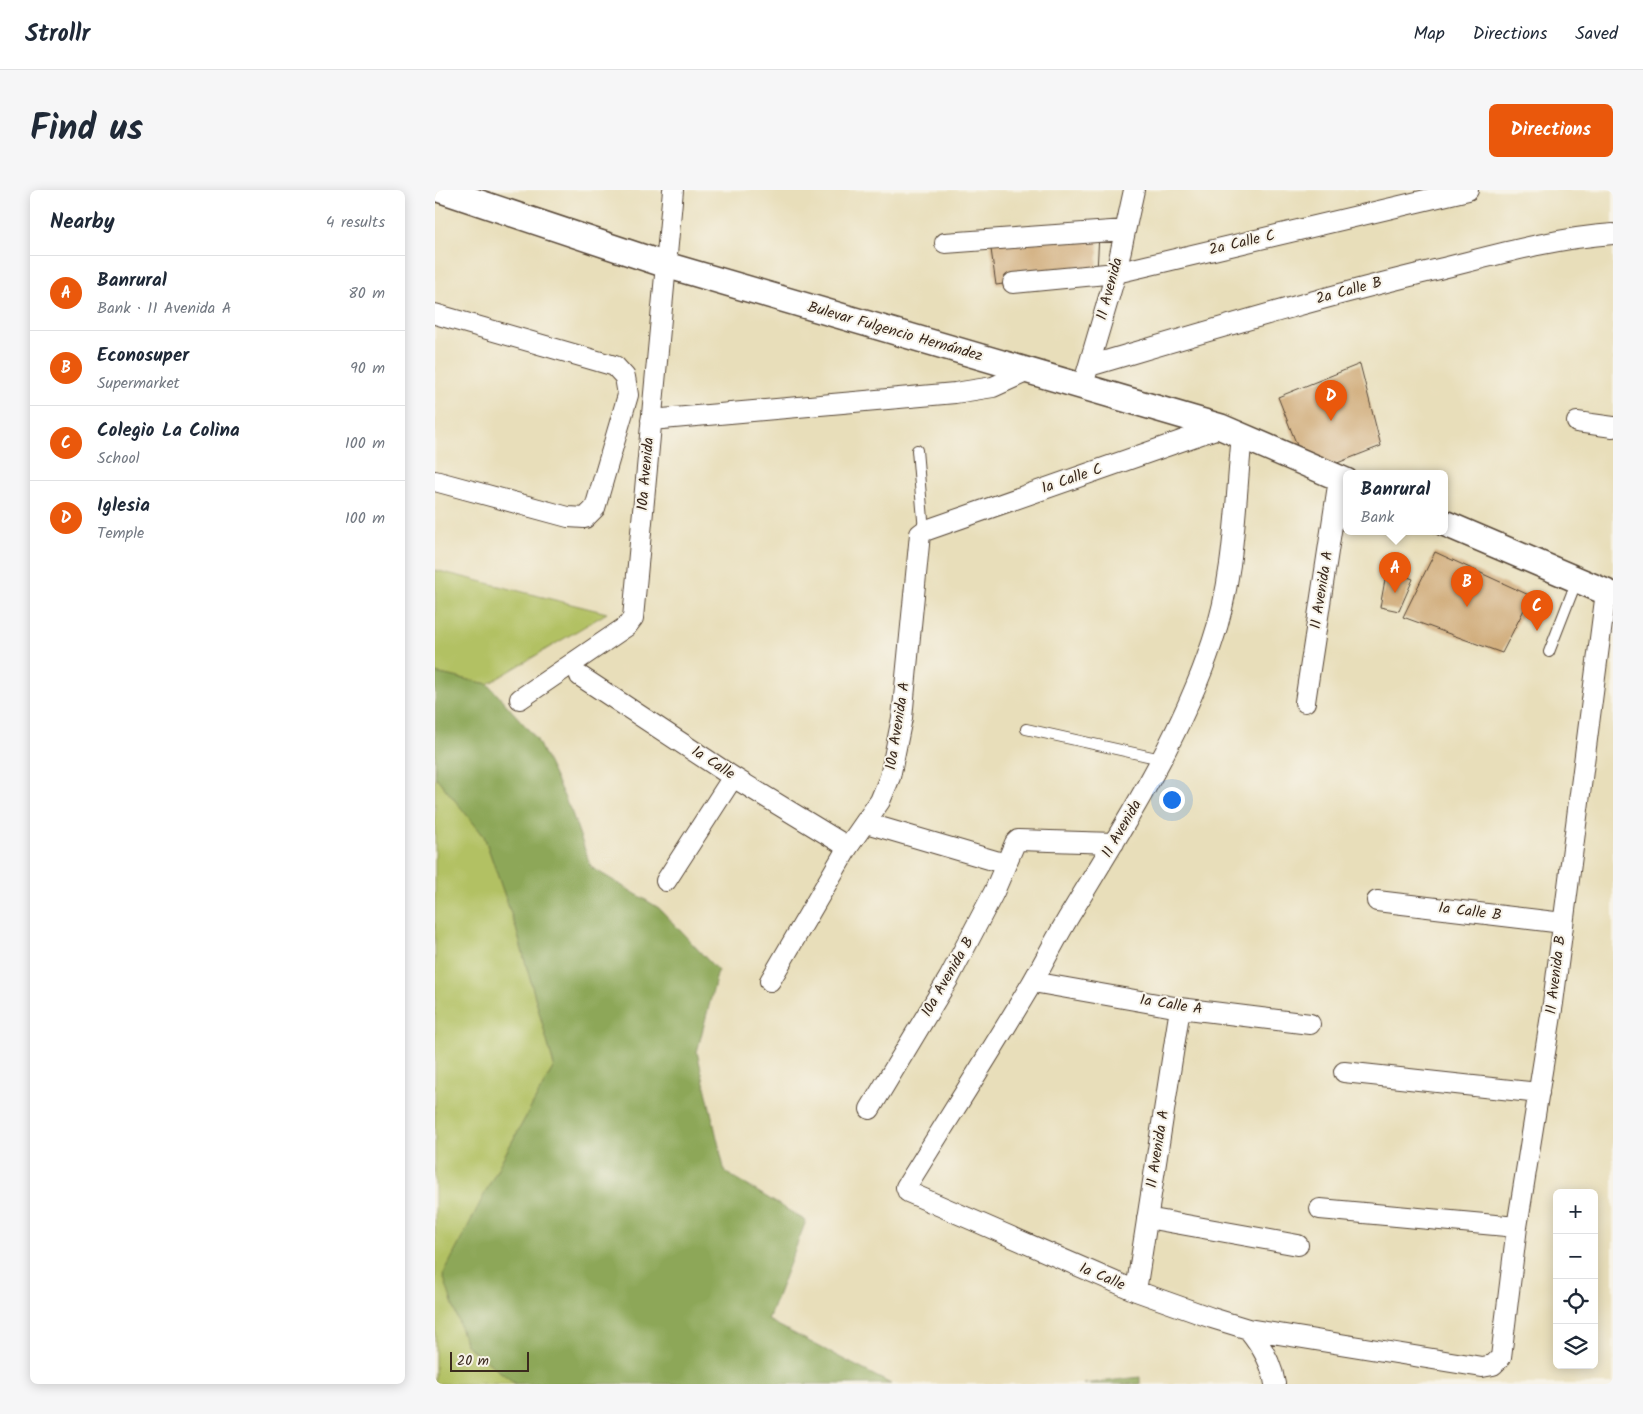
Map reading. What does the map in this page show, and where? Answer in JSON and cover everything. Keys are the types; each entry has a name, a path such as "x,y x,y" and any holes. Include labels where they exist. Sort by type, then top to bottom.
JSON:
{"street":[{"name":"Bulevar Fulgencio Hernández","path":"441,190 665,265 1028,371 1086,376 1231,431 1343,480"},
{"name":"10a Avenida","path":"519,699 627,626 633,618 673,190"},
{"name":"11 Avenida","path":"1086,376 1116,272 1134,190"},
{"name":"2a Calle C","path":"1013,283 1116,272 1468,190"},
{"path":"945,242 1125,230"},
{"name":"2a Calle B","path":"1086,376 1344,292 1547,244 1613,234"},
{"path":"435,314 615,366 625,377 628,395 595,508 585,518 568,517 435,481"},
{"path":"651,420 955,393 993,387 1028,371"},
{"path":"1577,422 1613,427"},
{"name":"11 Avenida","path":"906,1187 1033,982 1176,732 1213,642 1223,601 1229,566 1231,431"},
{"name":"1a Calle C","path":"924,531 1231,431"},
{"name":"11 Avenida A","path":"1305,702 1343,480"},
{"path":"1448,525 1609,594"},
{"name":"10a Avenida A","path":"770,981 848,847 866,823 885,790 897,748 902,718 919,539 920,534 924,531"},
{"name":"11 Avenida B","path":"1501,1357 1517,1227 1553,1004 1609,594"},
{"name":"1a Calle","path":"580,676 733,777 848,847"},
{"path":"666,881 733,777"},
{"path":"866,823 1006,864"},
{"name":"10a Avenida B","path":"870,1109 949,978 987,905 1015,843 1018,840 1114,843"},
{"name":"1a Calle B","path":"1377,901 1563,923"},
{"name":"1a Calle A","path":"1033,982 1180,1008 1310,1024"},
{"name":"11 Avenida A","path":"1135,1291 1180,1008"},
{"path":"1345,1072 1539,1093"},
{"name":"1a Calle","path":"906,1187 908,1192 1135,1291 1213,1318 1248,1328 1481,1367 1493,1365 1501,1357"},
{"path":"1320,1209 1517,1227"},
{"path":"1147,1218 1298,1245"},
{"path":"1248,1328 1264,1351 1273,1372 1275,1384"}],"lane":[{"path":"917,450 924,531"},
{"path":"1549,652 1577,580"},
{"path":"1026,729 1161,759"}],"green space":[{"path":"435,570 607,613 488,684 435,673"},
{"path":"435,673 488,684 536,738 572,813 591,867 659,908 718,971 697,1052 725,1172 806,1221 768,1320 891,1384 516,1384 466,1345 443,1275 502,1160 554,1066 516,928 484,836 435,776"},
{"path":"435,776 484,836 516,928 554,1066 502,1160 466,1345 516,1384 435,1384"},
{"path":"1140,1377 1140,1384 1083,1384"}],"building":[{"path":"1099,234 1097,271 996,285 990,242"},
{"path":"1360,364 1381,446 1327,467 1300,453 1278,397"},
{"path":"1435,552 1531,596 1502,653 1403,617"},
{"path":"1387,569 1413,579 1399,611 1380,607"}],"place":[{"name":"Iglesia","path":"1331,421"},
{"name":"Banrural","path":"1395,593"},
{"name":"Econosuper","path":"1467,607"},
{"name":"Colegio La Colina","path":"1537,631"}]}
